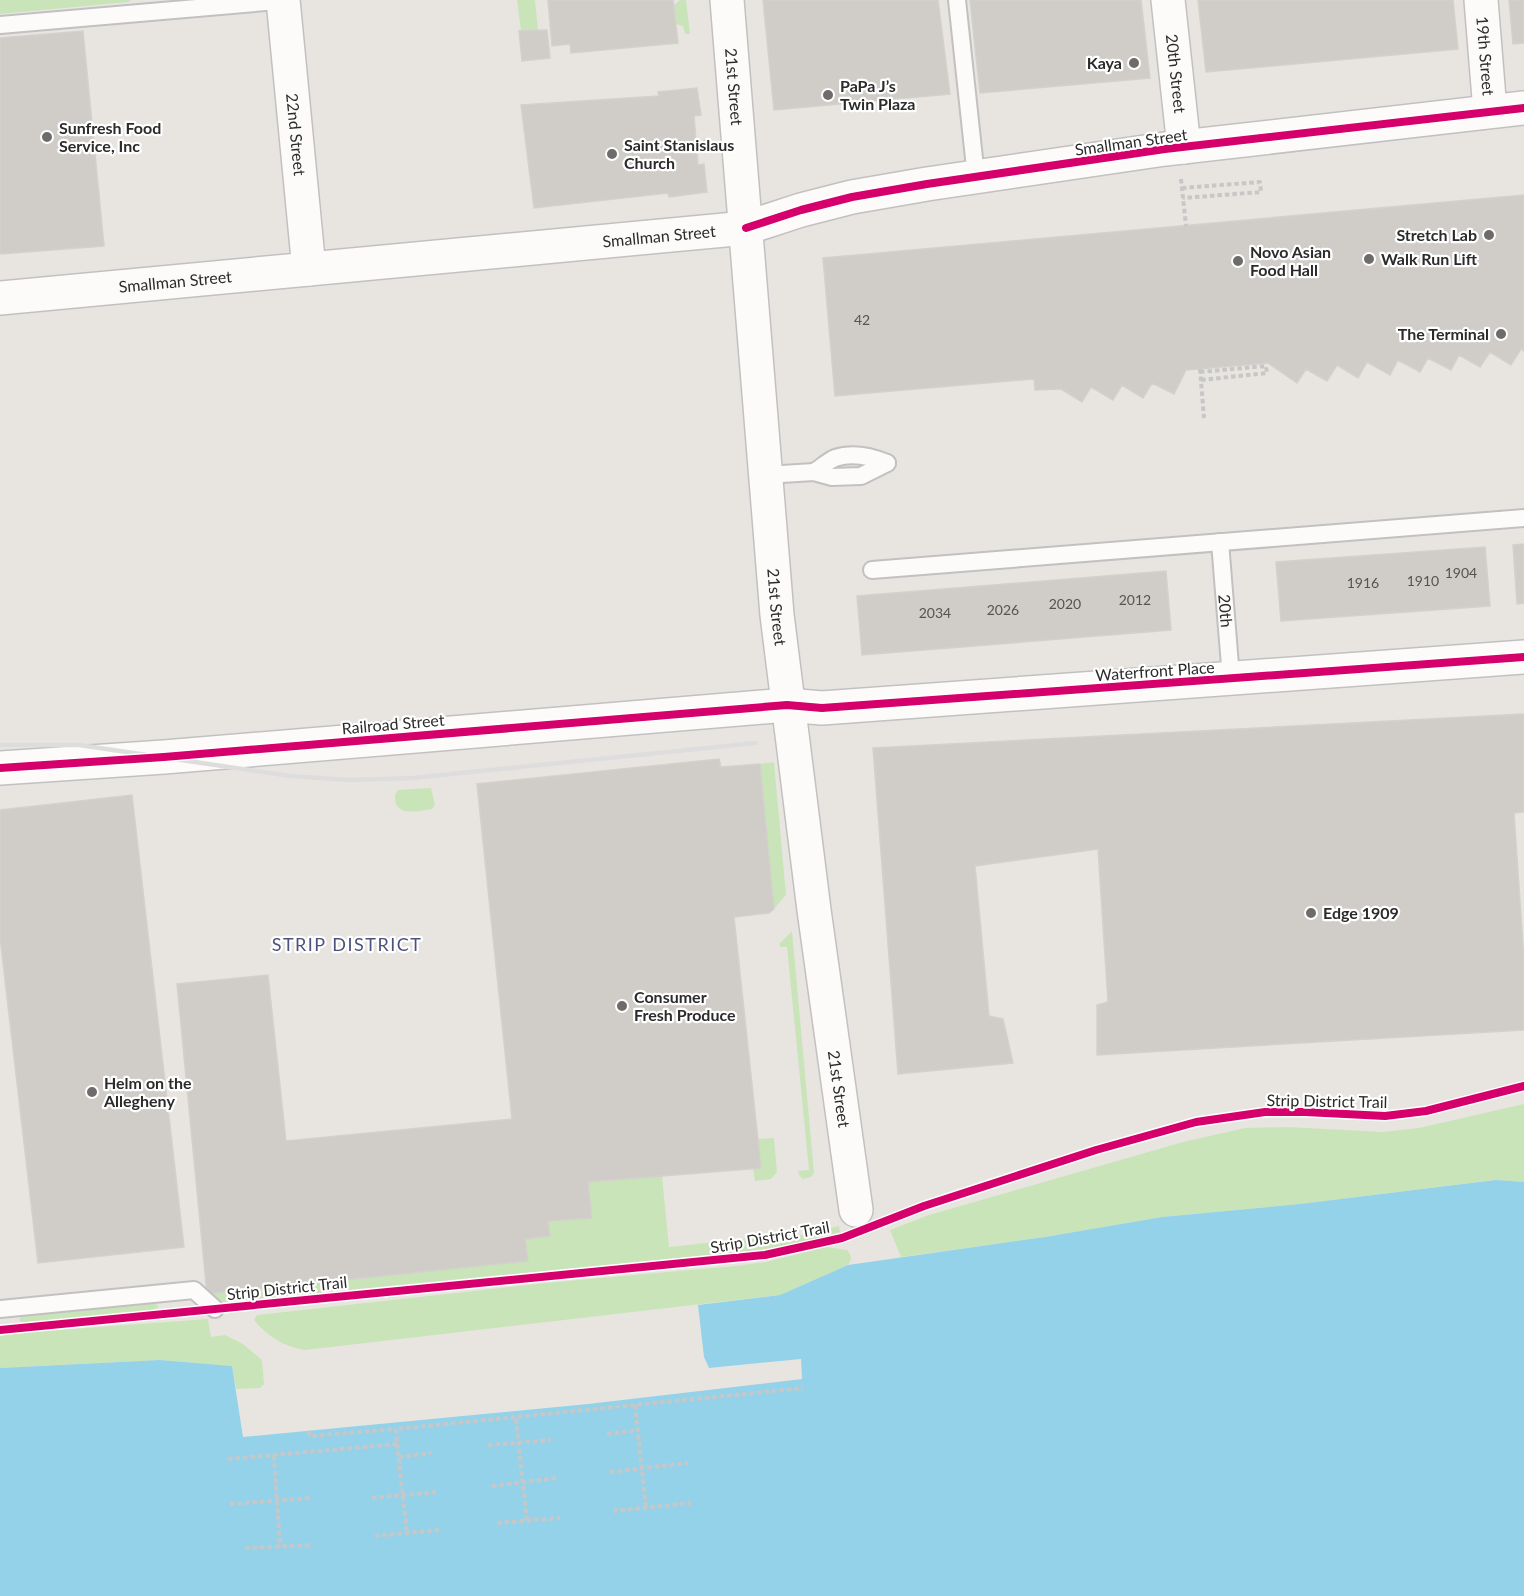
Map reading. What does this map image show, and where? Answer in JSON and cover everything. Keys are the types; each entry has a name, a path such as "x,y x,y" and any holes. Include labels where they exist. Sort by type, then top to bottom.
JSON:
{"street":[{"name":"22nd Street","path":"286,0 309,269"},
{"name":"21st Street","path":"727,0 777,615 814,910 856,1210"},
{"name":"20th Street","path":"1168,0 1183,163"},
{"name":"19th Street","path":"1481,0 1490,111"},
{"name":"Smallman Street","path":"0,298 746,228 852,197 976,177 1183,163 1490,111 1524,108"},
{"name":"Waterfront Place","path":"788,705 822,708 1524,657"},
{"name":"Railroad Street","path":"0,768 164,757 788,705"}],"lane":[{"path":"0,25 286,0"},
{"path":"957,0 976,177"},
{"path":"765,475 814,472"},
{"path":"872,570 1524,518"},
{"name":"20th","path":"1220,542 1231,678"},
{"path":"0,1309 194,1290 215,1309"}],"path":[{"path":"696,143 709,141"},
{"path":"1183,163 1182,188 1186,226"},
{"path":"1182,188 1260,182 1261,192 1183,198"},
{"path":"1201,380 1267,373 1266,366 1200,370 1204,418"},
{"path":"309,1431 310,1436 516,1419 803,1388"},
{"path":"635,1405 646,1508"},
{"path":"516,1419 527,1521"},
{"path":"396,1429 407,1533"},
{"path":"607,1434 638,1430"},
{"path":"488,1445 551,1440"},
{"path":"228,1459 397,1444"},
{"path":"398,1456 431,1453"},
{"path":"274,1456 280,1547"},
{"path":"610,1472 688,1463"},
{"path":"492,1486 556,1478"},
{"path":"372,1498 436,1492"},
{"path":"230,1504 311,1498"},
{"path":"613,1512 691,1503"},
{"path":"497,1523 560,1518"},
{"path":"375,1536 439,1530"},
{"path":"245,1548 313,1545"}],"green space":[{"path":"0,0 130,0 129,2 0,14"},
{"path":"517,0 535,0 538,30 521,31"},
{"path":"680,0 686,0 690,34 685,34 683,26 676,24 674,5"},
{"path":"774,762 786,895 774,909 760,764"},
{"path":"431,788 435,805 432,809 409,812 396,805 395,794 398,790"},
{"path":"792,931 814,1173 811,1177 803,1179 798,1171 809,1170 787,947 781,947 779,944"},
{"path":"1524,1104 1524,1182 1496,1180 1300,1204 1162,1217 1045,1237 901,1257 890,1230 929,1215 1183,1142 1245,1128 1288,1127 1383,1132 1419,1128"},
{"path":"774,1138 777,1172 771,1179 755,1181 753,1169 761,1168 758,1139"},
{"path":"662,1176 669,1247 797,1233 798,1236 839,1226 840,1232 760,1250 225,1302 207,1294 528,1261 525,1239 549,1236 548,1221 592,1217 588,1182"},
{"path":"826,1247 847,1250 851,1258 848,1265 780,1295 305,1350 276,1340 254,1320 257,1315 545,1283 735,1266 766,1262"},
{"path":"153,1301 159,1307 150,1312 24,1325 19,1320 22,1314"},
{"path":"208,1319 211,1337 225,1335 243,1344 262,1360 264,1384 260,1388 236,1389 232,1366 160,1360 0,1368 0,1336"}],"water":[{"path":"1496,1180 1524,1182 1524,1596 0,1596 0,1368 160,1360 232,1366 243,1437 588,1404 802,1379 801,1359 709,1368 704,1357 698,1305 780,1295 848,1265 1045,1237 1162,1217 1300,1204"}],"building":[{"path":"548,0 673,0 678,43 571,53 570,44 552,46"},
{"path":"763,0 938,0 950,94 774,110"},
{"path":"970,0 1141,0 1150,78 980,93"},
{"path":"1198,0 1453,0 1458,49 1206,72"},
{"path":"1509,0 1524,0 1524,43 1513,44"},
{"path":"547,30 550,58 522,61 519,31"},
{"name":"Sunfresh Food Service, Inc","path":"83,31 104,246 0,254 0,38"},
{"name":"Saint Stanislaus Church","path":"697,88 701,115 694,116 698,165 704,164 707,192 669,197 668,193 534,208 521,105 659,96 658,92"},
{"path":"1524,195 1524,351 1521,349 1511,365 1490,352 1480,367 1459,355 1451,370 1428,358 1420,372 1398,360 1390,375 1367,362 1358,378 1337,365 1327,381 1306,369 1297,383 1268,363 1186,370 1174,394 1152,383 1143,398 1122,385 1113,400 1091,387 1082,402 1061,389 1035,390 1034,379 835,396 823,258"},
{"path":"1524,544 1524,603 1517,604 1513,545"},
{"path":"1485,547 1490,606 1281,621 1276,562"},
{"path":"1166,571 1171,630 862,655 857,596"},
{"name":"Edge 1909","path":"1524,714 1524,812 1514,813 1524,960 1524,1030 1097,1055 1097,1005 1108,1002 1098,849 975,866 989,1016 1003,1019 1013,1063 898,1074 873,748"},
{"name":"Consumer Fresh Produce","path":"719,759 721,767 760,764 774,909 769,913 734,917 761,1168 588,1182 592,1218 548,1221 550,1236 525,1239 528,1261 207,1294 177,984 268,975 286,1141 512,1119 477,784"},
{"name":"Helm on the Allegheny","path":"132,795 184,1247 38,1263 0,937 0,810"}],"railway":[{"path":"0,745 79,745 290,776 350,780 413,778 756,743"}],"cycle path":[{"path":"746,228 801,210 852,197 927,184 1165,149 1524,108"},
{"path":"0,768 164,757 787,705 822,708 1524,657"},
{"name":"Strip District Trail","path":"0,1330 765,1255 842,1238 924,1206 1096,1150 1196,1122 1265,1112 1385,1116 1426,1111 1524,1086"}],"place":[{"name":"Kaya","path":"1134,63"},
{"name":"PaPa J’s Twin Plaza","path":"828,95"},
{"name":"Sunfresh Food Service, Inc","path":"47,137"},
{"name":"Saint Stanislaus Church","path":"612,154"},
{"name":"Stretch Lab","path":"1489,235"},
{"name":"Walk Run Lift","path":"1369,259"},
{"name":"Novo Asian Food Hall","path":"1238,261"},
{"name":"The Terminal","path":"1501,334"},
{"name":"Edge 1909","path":"1311,913"},
{"name":"Consumer Fresh Produce","path":"622,1006"},
{"name":"Helm on the Allegheny","path":"92,1092"}],"district":[{"name":"STRIP DISTRICT","path":"347,945"}]}
